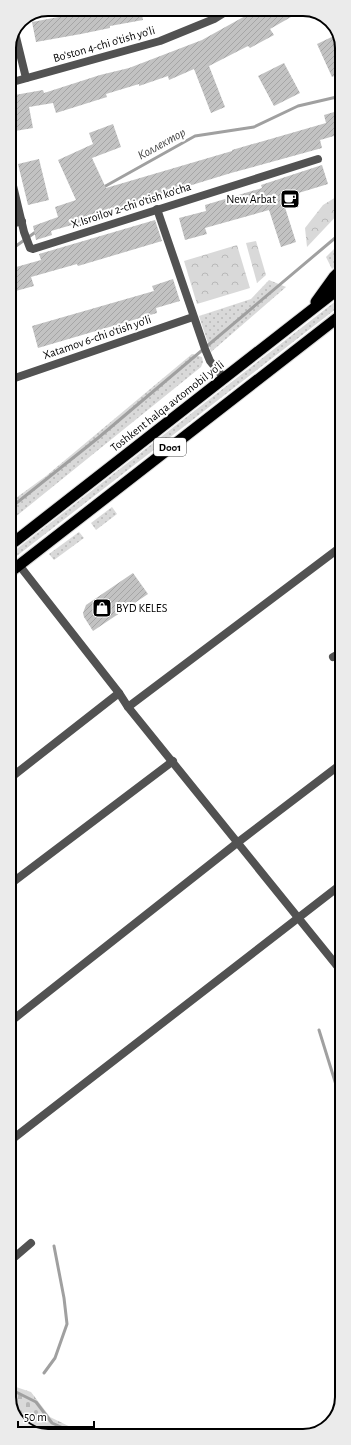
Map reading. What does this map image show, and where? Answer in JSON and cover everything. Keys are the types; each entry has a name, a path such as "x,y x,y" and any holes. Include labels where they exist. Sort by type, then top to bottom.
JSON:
{"highway":[{"path":"309,313 335,275"},
{"name":"Toshkent halqa avtomobil yo'li","path":"16,541 335,292"},
{"name":"D001","path":"16,567 335,320"}],"street":[{"name":"Bo'ston 4-chi o'tish yo'li","path":"16,80 160,41 219,16"},
{"path":"17,42 26,78"},
{"name":"X.Isroilov 2-chi o'tish ko'cha","path":"16,197 24,232 30,248 33,249 318,159"},
{"path":"157,209 205,349 210,361 224,378"},
{"path":"16,223 22,221"},
{"name":"Xatamov 6-chi o'tish yo'li","path":"16,378 193,317"},
{"path":"128,707 335,551"},
{"path":"19,565 119,693 128,707 335,964"},
{"path":"16,774 119,693"},
{"path":"16,880 173,761"},
{"path":"16,1017 237,843 335,768"},
{"path":"16,1136 335,890"},
{"path":"16,1256 31,1243"}],"green space":[{"path":"335,198 335,217 307,247 305,228 323,205"},
{"path":"256,241 266,275 257,283 246,243"},
{"path":"237,245 250,288 197,304 184,261"},
{"path":"335,248 335,266 332,269 326,257"},
{"path":"269,280 286,287 211,352 199,316 251,299"},
{"path":"335,302 335,310 16,557 16,550"},
{"path":"192,354 202,357 203,362 201,367 16,516 16,498 46,476"},
{"path":"112,507 117,514 96,530 91,523"},
{"path":"79,532 84,538 54,560 49,554"},
{"path":"16,1387 31,1392 50,1417 75,1429 46,1429 30,1424 18,1409"}],"building":[{"path":"64,16 142,16 143,20 110,26 110,28 81,34 36,42 32,22"},
{"path":"245,16 293,16 270,29 274,35 250,48 248,46 209,66 225,107 211,113 194,69 169,80 168,76 139,86 139,84 106,94 107,97 56,113 53,103 29,107 33,128 16,131 16,95 43,90 44,93 100,75 129,68 202,40"},
{"path":"333,37 335,48 335,76 332,77 317,44"},
{"path":"284,63 300,93 274,106 258,76"},
{"path":"335,112 335,136 320,140 322,148 231,173 81,219 82,222 51,231 52,235 36,240 33,226 58,217 55,207 76,200 58,160 93,144 89,133 113,124 121,147 92,158 106,188 326,123 324,115"},
{"path":"39,159 49,200 28,205 18,164"},
{"path":"322,165 328,184 282,198 296,242 281,247 269,210 205,228 207,234 185,240 179,218 206,211 205,205 262,188 261,185"},
{"path":"155,220 162,241 78,266 77,264 31,277 34,286 16,291 16,267 41,260 39,254"},
{"path":"173,279 180,301 156,308 157,313 38,348 32,326 154,291 152,286"},
{"path":"133,573 148,594 93,631 84,617 83,613 86,605"}],"waterway":[{"name":"Коллектор","path":"102,188 195,136 254,127 298,106 335,97"},
{"name":"Коллектор","path":"16,246 37,231"},
{"path":"16,503 98,438 335,238"},
{"path":"319,1030 335,1081"},
{"path":"44,1373 55,1358 67,1324 64,1298 54,1246"},
{"path":"16,1392 36,1402 52,1423 65,1429"}],"place":[{"name":"New Arbat","path":"290,199"},
{"name":"BYD KELES","path":"102,608"}]}
